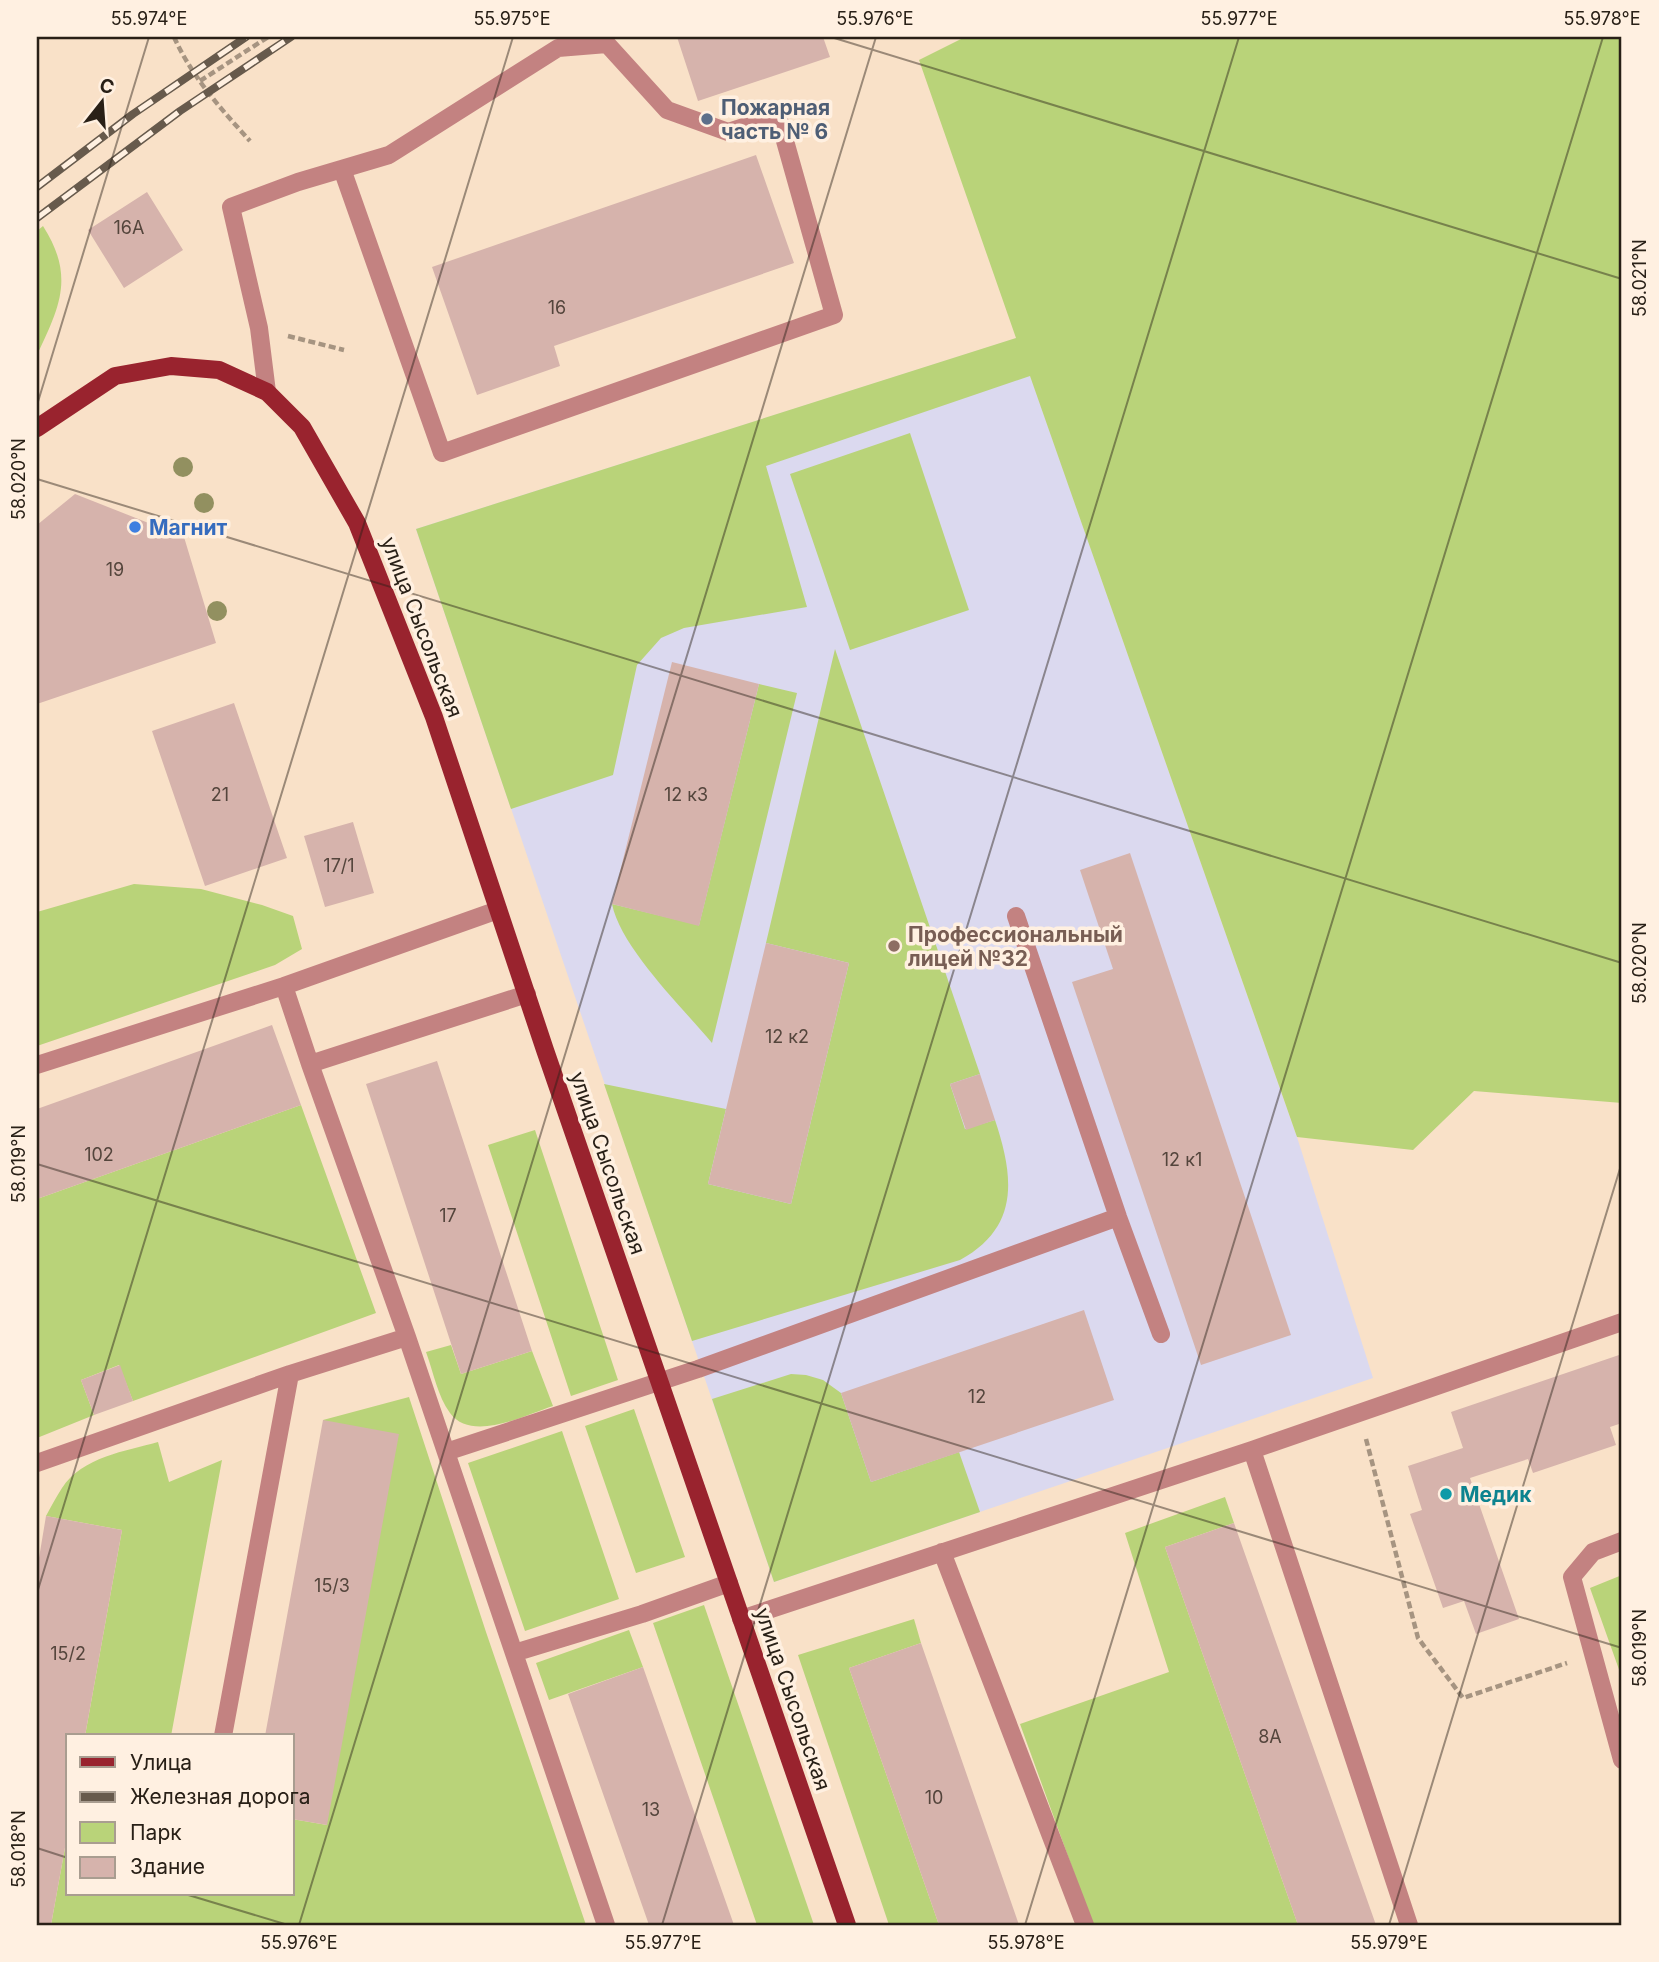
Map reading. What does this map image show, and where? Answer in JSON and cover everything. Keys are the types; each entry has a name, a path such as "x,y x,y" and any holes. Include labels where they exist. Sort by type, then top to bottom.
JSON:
{"main road":[{"path":"37,428 115,376 171,366 219,370 267,392"},
{"name":"улица Сысольская","path":"267,392 302,427 357,523 434,717 847,1925"}],"street":[{"path":"267,392 259,328 232,207 287,186 342,169 389,155 558,48 607,44 667,110 729,132 778,116 834,315 442,453 342,169"},
{"path":"37,1065 284,986 498,910"},
{"path":"1016,916 1118,1217 1161,1334"},
{"path":"284,986 407,1337 606,1925"},
{"path":"310,1064 527,994"},
{"path":"446,1452 660,1382 1118,1217"},
{"path":"741,1619 1252,1450 1622,1322"},
{"path":"37,1463 290,1374 407,1337"},
{"path":"223,1734 290,1374"},
{"path":"1252,1450 1409,1925"},
{"path":"1622,1541 1593,1552 1572,1577 1622,1760"},
{"path":"942,1552 1085,1925"},
{"path":"514,1653 642,1614 729,1583"}],"path":[{"path":"174,37 212,99 250,141"},
{"path":"200,81 268,37"},
{"path":"259,328 344,350"},
{"path":"1359,1413 1418,1638 1463,1698 1592,1655"}],"shaded area":[{"name":"Профессиональный лицей №32","path":"1017,338 1297,1137 1373,1378 774,1582 416,529"}],"green space":[{"path":"965,37 1622,37 1622,1103 1474,1091 1413,1150 1297,1137 1030,376 766,466 807,607 684,628 661,638 637,665 613,775 511,809 416,529 1016,338 919,60"},
{"path":"43,226 59,260 61,291 52,321 37,355 37,231"},
{"path":"910,433 969,610 850,650 790,474"},
{"path":"835,649 980,1074 950,1084 965,1129 995,1120 1006,1161 1007,1199 993,1232 980,1247 960,1260 692,1341 604,1084 726,1109 708,1184 791,1204 849,963 766,943"},
{"path":"759,684 797,693 712,1043 640,958 627,939 612,904 699,925"},
{"path":"134,884 201,889 293,916 302,949 275,965 37,1046 37,912"},
{"path":"301,1105 376,1313 133,1401 119,1365 81,1380 94,1415 37,1438 37,1199"},
{"path":"535,1130 618,1380 571,1396 488,1145"},
{"path":"451,1345 461,1374 532,1351 553,1406 499,1424 471,1426 460,1422 450,1413 442,1399 426,1352"},
{"path":"791,1374 823,1380 841,1393 871,1482 959,1452 980,1512 774,1582 712,1399"},
{"path":"409,1397 586,1925 51,1925 66,1842 66,1896 294,1896 294,1819 327,1825 323,1420"},
{"path":"634,1409 685,1557 636,1573 585,1426"},
{"path":"562,1431 619,1599 525,1631 468,1463"},
{"path":"158,1442 169,1482 222,1460 171,1734 85,1734 122,1530 46,1516 71,1477 93,1462"},
{"path":"1225,1497 1234,1523 1165,1547 1298,1925 1093,1925 1020,1724 1169,1672 1125,1533"},
{"path":"1622,1575 1622,1678 1590,1588"},
{"path":"704,1605 814,1925 757,1925 653,1623"},
{"path":"914,1619 921,1643 849,1668 939,1925 889,1925 798,1655"},
{"path":"629,1630 643,1667 549,1700 536,1663"}],"building":[{"path":"677,37 823,37 830,57 698,101"},
{"path":"756,155 794,263 554,346 560,366 477,395 432,267"},
{"path":"147,192 183,250 124,288 88,230"},
{"path":"75,494 184,537 216,643 37,704 37,525"},
{"path":"672,662 759,684 699,926 612,904"},
{"path":"234,703 287,858 205,886 152,731"},
{"path":"353,822 374,893 325,907 304,836"},
{"path":"1130,853 1291,1335 1201,1365 1072,982 1113,969 1080,870"},
{"path":"766,943 849,963 791,1204 708,1184"},
{"path":"272,1025 301,1105 37,1199 37,1109"},
{"path":"437,1061 532,1351 461,1374 366,1084"},
{"path":"980,1074 995,1120 966,1130 950,1084"},
{"path":"1084,1310 1114,1400 871,1482 841,1393"},
{"name":"Медик","path":"1622,1354 1622,1423 1610,1427 1616,1445 1533,1473 1528,1459 1470,1478 1519,1619 1476,1634 1464,1601 1443,1608 1410,1514 1422,1510 1408,1466 1463,1448 1451,1412"},
{"path":"120,1365 133,1401 94,1415 81,1380"},
{"path":"323,1420 399,1434 327,1825 294,1819 294,1734 265,1734"},
{"path":"46,1516 122,1530 85,1734 66,1734 66,1842 51,1925 37,1925 37,1570"},
{"path":"1234,1523 1376,1925 1298,1925 1165,1547"},
{"path":"921,1643 1019,1925 939,1925 849,1668"},
{"path":"643,1667 734,1925 649,1925 568,1694"}],"railway":[{"path":"37,187 133,114 246,37"},
{"path":"37,218 180,111 291,37"}],"place":[{"name":"Пожарная часть № 6","path":"707,119"},
{"name":"Магнит","path":"135,527"},
{"name":"Профессиональный лицей №32","path":"894,946"},
{"name":"Медик","path":"1446,1494"}]}
